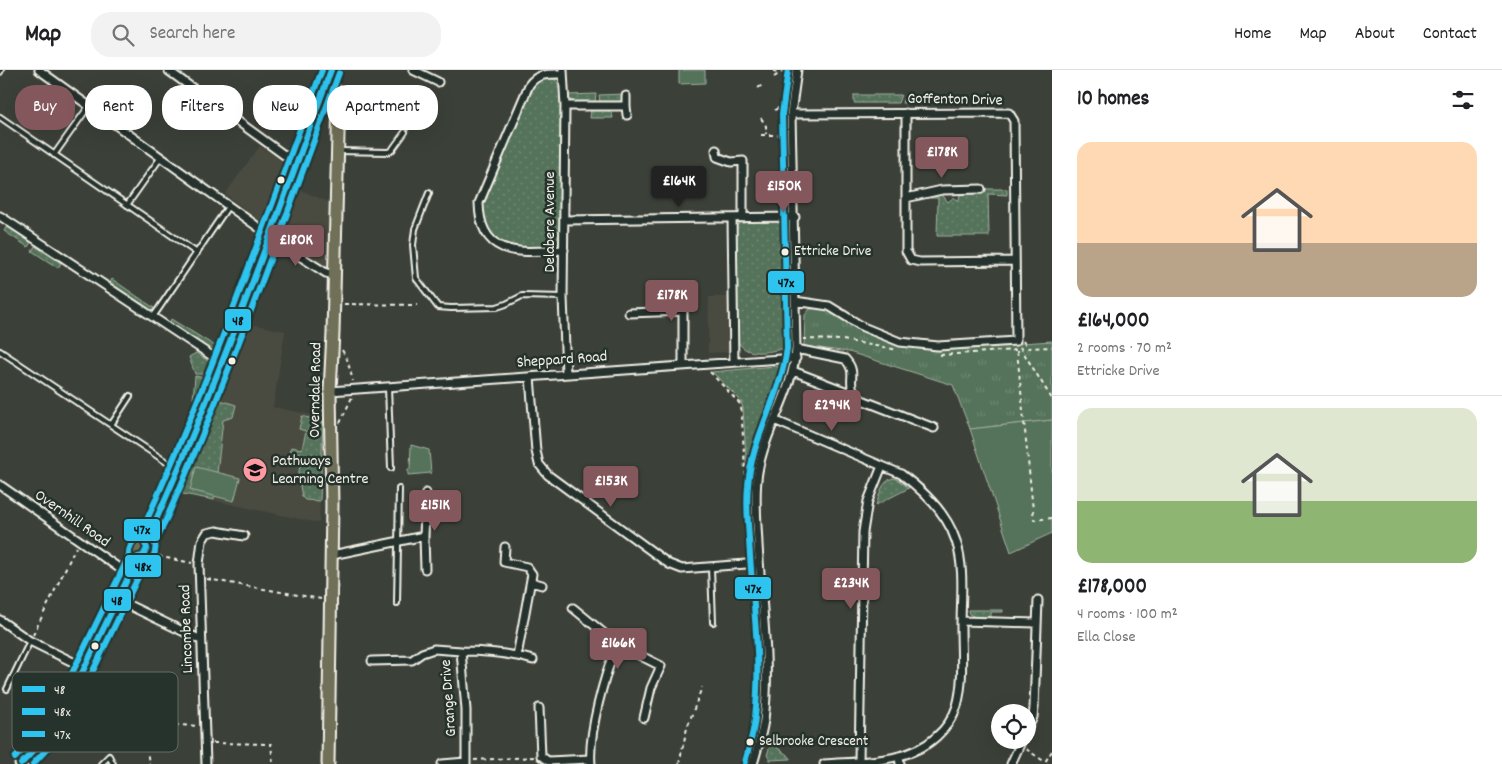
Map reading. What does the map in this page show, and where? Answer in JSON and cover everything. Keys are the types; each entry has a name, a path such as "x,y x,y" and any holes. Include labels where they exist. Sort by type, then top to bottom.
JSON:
{"main road":[{"path":"83,672 138,557 137,553 141,545 145,544 179,470 331,70"},
{"name":"Overndale Road","path":"327,82 338,92 339,96 330,391 332,554 328,764"},
{"path":"21,764 32,752"}],"street":[{"path":"39,70 85,103"},
{"path":"413,70 438,82"},
{"path":"753,764 764,721 766,675 759,563 758,473 765,441 793,371 796,358 792,114 797,70"},
{"path":"170,71 295,163"},
{"path":"562,72 543,74 533,79 529,85 479,203 479,218 484,232 502,247 512,251 564,250"},
{"name":"Delabere Avenue","path":"562,72 565,106 563,297 566,374"},
{"path":"626,96 627,116"},
{"path":"565,106 626,106"},
{"path":"906,113 906,251 911,260 920,262 1014,261"},
{"name":"Goffenton Drive","path":"792,114 1009,113 1014,121 1014,261 1019,341"},
{"path":"123,130 269,235 273,240 326,273 334,275"},
{"path":"716,150 717,157 731,162 743,161 743,218"},
{"path":"906,198 942,190 981,189"},
{"path":"0,216 221,362"},
{"path":"564,220 795,216"},
{"path":"732,218 734,362"},
{"path":"796,301 829,306 863,327 900,342 938,346 1019,341"},
{"path":"629,313 683,311 684,365"},
{"path":"796,348 844,359 852,371 851,388 855,395"},
{"name":"Sheppard Road","path":"330,391 796,358"},
{"path":"793,371 934,428"},
{"path":"530,377 536,451 539,464 548,475 670,564 682,569 759,563"},
{"path":"774,420 901,474 913,483 935,506 950,527 956,541 961,564 961,686 956,708 947,725 936,738 900,760 824,764"},
{"path":"859,761 863,532 868,501 882,466"},
{"name":"Overnhill Road","path":"0,485 129,575"},
{"path":"425,569 426,494"},
{"name":"Lincombe Road","path":"206,764 199,564 202,541 207,532 216,531 244,536"},
{"path":"332,554 424,536"},
{"path":"505,546 504,562 527,567 532,574 517,656"},
{"path":"531,582 542,585"},
{"path":"118,600 202,640"},
{"path":"1034,704 1038,600"},
{"path":"573,608 617,644 662,666 651,688 644,718"},
{"path":"0,620 30,641 85,668"},
{"path":"961,621 1036,623"},
{"path":"540,708 542,757 548,761 590,762 591,742 596,717 608,667 617,644"},
{"name":"Grange Drive","path":"372,660 412,660 422,653 434,649 461,651 466,710 466,762"},
{"path":"461,651 482,651 533,660"},
{"path":"382,652 382,660"},
{"path":"1011,764 1018,749"},
{"path":"442,764 466,762"}],"lane":[{"path":"54,155 85,112"},
{"path":"0,117 197,253"},
{"path":"337,151 388,152 392,150 405,132"},
{"path":"127,205 161,157"},
{"path":"429,193 415,228 413,245 416,278 438,307 497,307 522,296 563,297"},
{"path":"152,318 229,206"},
{"path":"0,351 179,470"},
{"path":"388,387 391,468"},
{"path":"111,425 130,396"},
{"path":"397,603 399,489"},
{"path":"710,568 713,622"},
{"path":"15,672 30,641"},
{"path":"7,689 12,679"},
{"path":"101,764 109,756 113,764"}],"path":[{"path":"774,70 778,75"},
{"path":"774,77 785,70"},
{"path":"758,88 764,84"},
{"path":"774,110 786,102 793,104"},
{"path":"764,117 761,119 766,126 766,135"},
{"path":"762,135 792,135"},
{"path":"334,304 417,305"},
{"path":"1019,341 1028,348 1052,347"},
{"path":"1019,341 1052,399"},
{"path":"1019,341 1034,520 1052,518"},
{"path":"702,364 741,405 749,535"},
{"path":"30,641 79,540"},
{"path":"155,551 161,557 199,564"},
{"path":"200,578 331,600"},
{"path":"679,764 687,728 702,687"},
{"path":"178,725 204,726"},
{"path":"206,743 271,744 272,764"},
{"path":"1029,749 1045,762 1052,751"},
{"path":"466,762 542,757"}],"shaded area":[{"path":"260,146 288,165 281,182 331,203 329,267 327,268 285,240 225,194"},
{"path":"709,297 728,297 729,352 708,353"},
{"name":"Pathways Learning Centre","path":"245,323 285,331 273,407 323,417 319,523 178,493 198,447"}],"green space":[{"path":"679,70 705,70 705,83 679,84"},
{"path":"552,77 560,87 561,237 557,245 553,247 520,247 510,245 489,233 483,216 483,205 535,82 539,78"},
{"path":"596,94 595,102 576,103 569,99 569,95"},
{"path":"624,94 622,102 600,103 599,95"},
{"path":"854,95 901,95 898,103 854,103"},
{"path":"905,95 929,95 929,103 902,103"},
{"path":"591,110 608,110 613,118 590,118"},
{"path":"983,189 1007,189 1007,195 988,194 989,236 937,236 938,198 930,198 929,196 940,192 948,202 954,197 956,200 959,200 960,194 983,194"},
{"path":"750,220 776,222 781,224 788,232 789,337 788,342 782,349 763,352 751,351 741,346 738,341 736,234 737,225"},
{"path":"7,226 31,242 28,247 4,231"},
{"path":"35,246 61,263 58,268 32,251"},
{"path":"112,279 154,308 151,312 110,283"},
{"path":"823,308 838,314 851,324 879,338 915,348 935,349 1052,341 1052,420 970,429 953,385 849,352 804,346 805,315 810,309"},
{"path":"171,319 220,349 215,351 209,350 173,327 170,322"},
{"path":"196,353 210,362 208,374 195,374 189,357"},
{"path":"775,366 783,367 788,373 758,448 751,492 748,492 743,408 740,400 712,372"},
{"path":"195,376 206,378 197,400 193,399"},
{"path":"217,399 236,405 233,417 223,420 214,500 178,493"},
{"path":"302,416 323,422 320,501 305,500 302,497 298,475 303,454 290,450 291,447 302,449 306,431 299,429"},
{"path":"1052,420 1052,533 1011,552 970,429"},
{"path":"411,445 429,450 431,473 408,475"},
{"path":"196,467 240,478 234,501 190,490"},
{"path":"893,478 909,488 876,505 883,485"},
{"path":"968,610 1003,610 1003,612 991,612 991,618 977,618 969,614"},
{"path":"771,743 791,759 770,760 767,755"}],"transit line":[{"name":"47x","path":"73,672 129,556 131,545 139,537 165,480 212,364 322,70"},
{"name":"48","path":"82,672 138,557 143,556 147,548 145,544 196,427 265,249 331,70"},
{"name":"47x","path":"745,762 751,740 757,695 756,628 747,513 748,486 750,468 760,434 779,383 787,348 782,114 788,70"},
{"name":"48x","path":"92,672 144,565 153,556 155,544 205,428 251,310 339,73"},
{"name":"47x","path":"15,758 21,752"},
{"name":"48","path":"21,764 32,752"},
{"name":"48x","path":"33,764 44,752"}],"place":[{"name":"Ettricke Drive","path":"785,252"},
{"name":"Pathways Learning Centre","path":"255,470"},
{"name":"Selbrooke Crescent","path":"750,742"}]}
